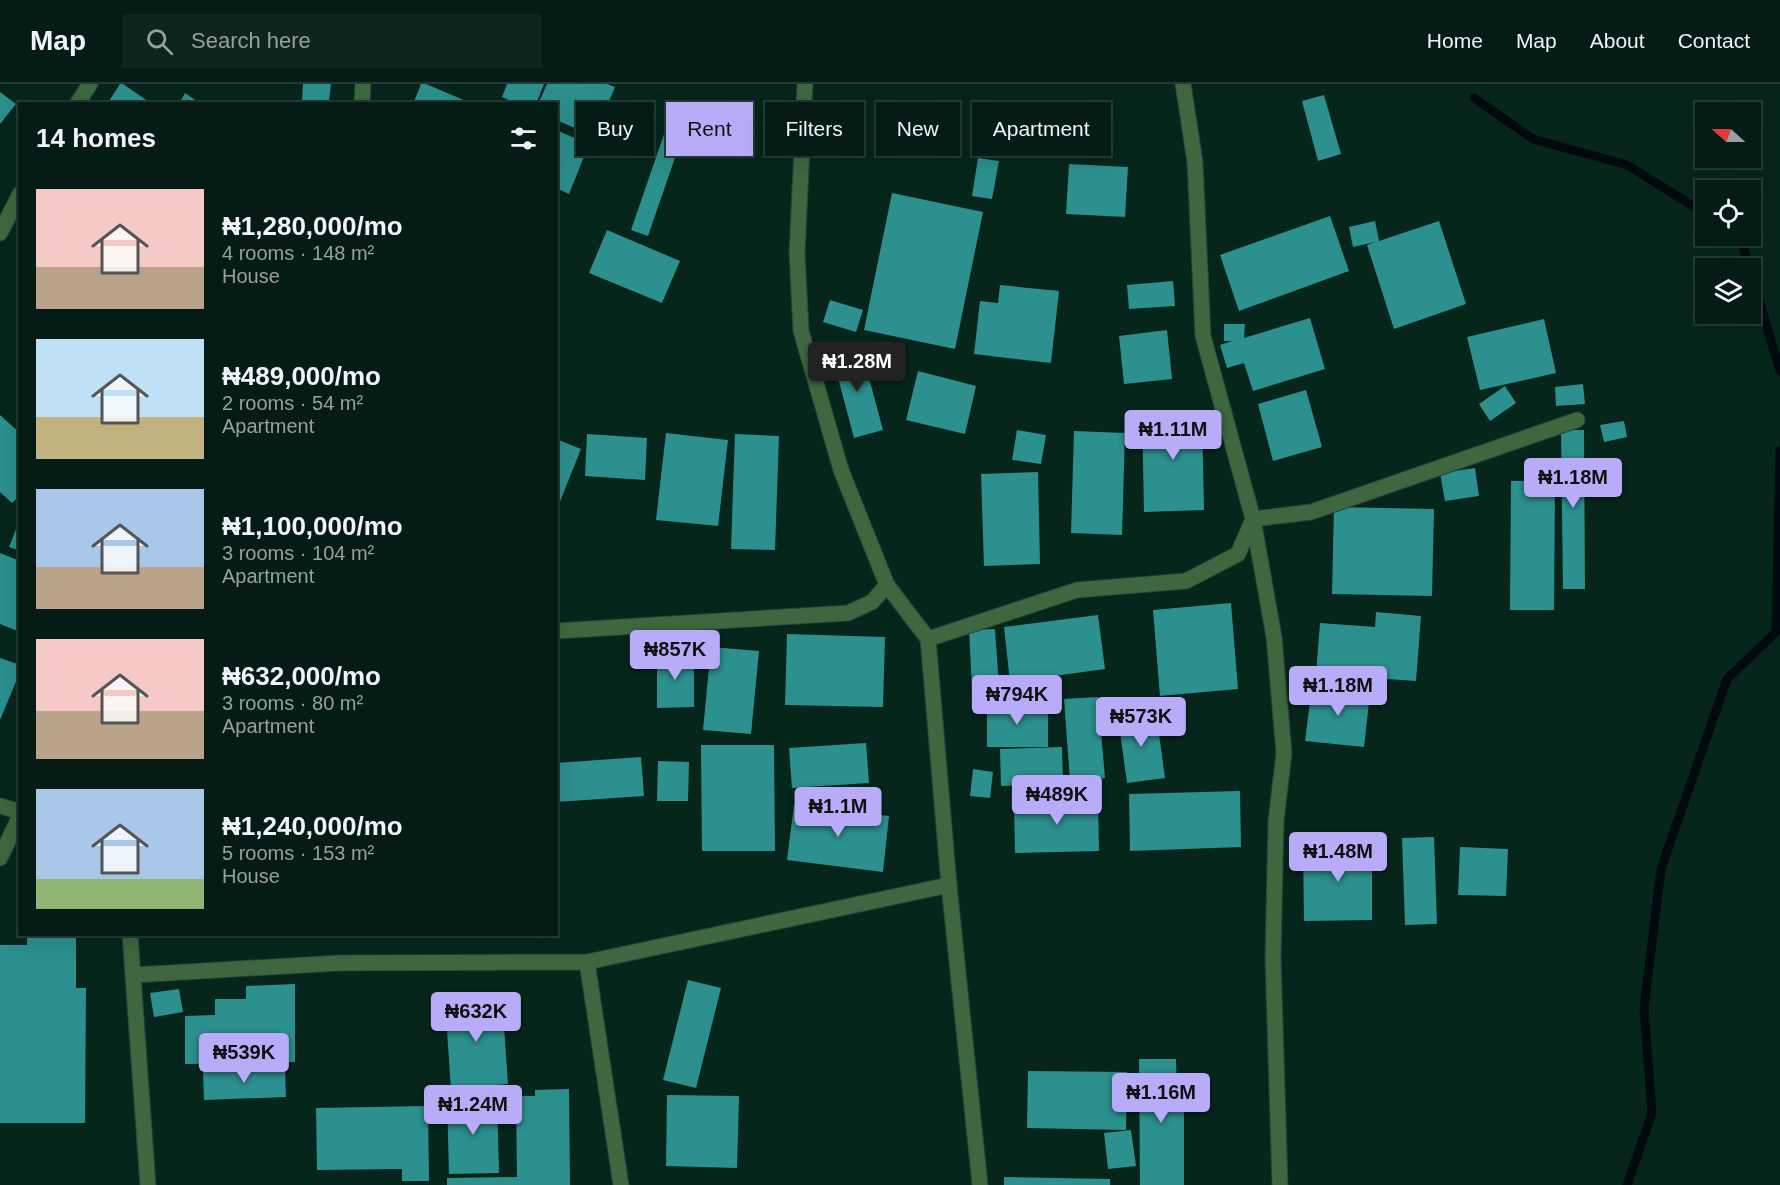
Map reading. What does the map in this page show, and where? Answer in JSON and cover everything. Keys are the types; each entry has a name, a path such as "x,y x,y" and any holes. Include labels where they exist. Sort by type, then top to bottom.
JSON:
{"street":[{"path":"78,102 90,84"},
{"path":"362,102 363,84"},
{"path":"806,84 797,253 801,331 841,470 887,585 928,639 949,885 980,1185"},
{"path":"1183,84 1195,162 1203,336 1253,519 1274,637 1284,753 1276,821 1274,957 1280,1185"},
{"path":"0,233 18,198"},
{"path":"1253,519 1311,512 1577,420"},
{"path":"928,639 1077,590 1186,581 1238,554 1253,519"},
{"path":"558,631 848,613 872,602 887,585"},
{"path":"0,806 18,813"},
{"path":"0,858 18,818"},
{"path":"134,975 338,963 587,962 949,885"},
{"path":"130,936 148,1185"},
{"path":"587,962 621,1185"}],"building":[{"path":"120,84 123,84 149,102 108,102"},
{"path":"303,84 331,84 329,102 302,100"},
{"path":"421,84 426,84 468,102 414,102"},
{"path":"507,84 544,84 537,102 513,102 502,97"},
{"path":"547,84 607,84 615,87 609,102 576,102 576,128 558,121 558,102 539,102"},
{"path":"0,92 16,104 0,124"},
{"path":"185,93 198,102 180,102"},
{"path":"1324,95 1341,154 1318,161 1302,101"},
{"path":"666,128 666,156 676,156 648,236 631,230"},
{"path":"558,131 576,138 576,156 584,156 569,194 558,189"},
{"path":"978,158 999,161 992,199 972,196"},
{"path":"1069,164 1128,167 1125,217 1066,214"},
{"path":"892,193 983,212 955,349 864,330"},
{"path":"1330,216 1349,271 1239,311 1220,255"},
{"path":"1375,221 1379,241 1439,221 1466,304 1394,329 1367,245 1375,242 1353,247 1349,227"},
{"path":"607,230 680,261 662,303 589,273"},
{"path":"1173,281 1175,306 1129,309 1127,285"},
{"path":"1000,285 1059,291 1051,363 974,354 980,301 998,303"},
{"path":"830,300 863,310 856,332 823,322"},
{"path":"1310,318 1325,369 1253,391 1244,363 1227,368 1220,345 1232,341 1224,341 1224,324 1245,324 1244,338"},
{"path":"1544,319 1556,373 1480,390 1467,337"},
{"path":"1167,330 1172,379 1124,384 1119,336"},
{"path":"861,348 883,430 854,438 832,355"},
{"path":"918,371 976,386 965,434 906,420"},
{"path":"1583,384 1585,404 1556,406 1555,387"},
{"path":"1505,386 1516,403 1490,421 1479,404"},
{"path":"1306,390 1322,447 1273,461 1258,404"},
{"path":"1202,411 1204,510 1144,512 1142,413"},
{"path":"0,415 18,431 18,497 12,503 0,492"},
{"path":"1624,421 1627,437 1604,442 1600,425"},
{"path":"1017,430 1046,435 1041,464 1012,460"},
{"path":"1561,430 1584,430 1585,589 1563,589"},
{"path":"1074,431 1125,433 1122,535 1071,533"},
{"path":"666,433 728,440 718,526 656,520"},
{"path":"587,434 647,438 645,480 585,476"},
{"path":"735,434 779,436 775,550 731,549"},
{"path":"558,440 581,449 558,506"},
{"path":"1475,468 1479,496 1445,501 1440,473"},
{"path":"1038,472 1040,564 984,566 981,474"},
{"path":"1511,481 1555,481 1554,610 1510,610"},
{"path":"1334,507 1434,509 1432,596 1332,594"},
{"path":"18,524 18,550 9,547"},
{"path":"0,553 18,560 18,631 0,624"},
{"path":"1231,603 1238,689 1160,696 1153,610"},
{"path":"1376,612 1421,616 1416,681 1316,674 1320,623 1375,627"},
{"path":"1098,615 1105,669 1010,682 1004,627"},
{"path":"995,629 999,687 972,688 969,630"},
{"path":"787,634 885,637 883,707 785,705"},
{"path":"711,647 759,651 751,734 703,730"},
{"path":"657,654 694,654 694,707 657,708"},
{"path":"0,658 18,664 18,677 0,720"},
{"path":"1312,686 1370,693 1364,747 1305,741"},
{"path":"1098,697 1105,778 1070,781 1064,699"},
{"path":"987,705 1048,705 1048,747 987,747"},
{"path":"1156,712 1165,778 1127,783 1118,717"},
{"path":"866,743 869,783 792,788 789,748"},
{"path":"701,745 774,745 775,851 702,851"},
{"path":"1062,747 1063,784 1001,786 1000,749"},
{"path":"641,757 644,796 558,802 558,763"},
{"path":"658,761 689,762 688,801 657,801"},
{"path":"973,769 993,772 990,798 970,796"},
{"path":"1240,791 1241,847 1130,851 1129,794"},
{"path":"1098,798 1099,851 1015,853 1014,801"},
{"path":"794,805 889,816 883,872 787,860"},
{"path":"1434,837 1437,924 1405,925 1402,838"},
{"path":"1372,845 1372,920 1304,921 1303,846"},
{"path":"1460,847 1508,849 1506,896 1458,895"},
{"path":"27,936 76,936 76,988 86,988 85,1123 0,1123 0,945 27,945"},
{"path":"688,980 721,988 696,1088 663,1080"},
{"path":"295,984 295,1062 185,1064 185,1016 215,1015 215,999 246,999 246,986"},
{"path":"179,989 183,1012 154,1017 150,993"},
{"path":"502,997 508,1084 451,1089 445,1002"},
{"path":"1139,1059 1176,1059 1177,1095 1184,1095 1184,1185 1140,1185"},
{"path":"285,1068 286,1097 204,1100 203,1071"},
{"path":"1028,1071 1127,1072 1126,1130 1027,1128"},
{"path":"569,1089 570,1185 447,1185 447,1178 517,1177 516,1096 535,1096 535,1090"},
{"path":"667,1095 739,1096 737,1168 666,1166"},
{"path":"497,1098 499,1173 449,1174 447,1100"},
{"path":"428,1106 429,1181 402,1181 402,1169 317,1170 316,1108"},
{"path":"1131,1130 1136,1166 1108,1169 1104,1133"},
{"path":"1004,1177 1110,1179 1110,1185 1004,1185"}],"waterway":[{"path":"1474,98 1533,139 1627,165 1695,207"},
{"path":"1743,246 1780,371"},
{"path":"1627,1185 1652,1113 1644,1008 1661,869 1727,679 1776,632 1780,451"}]}
